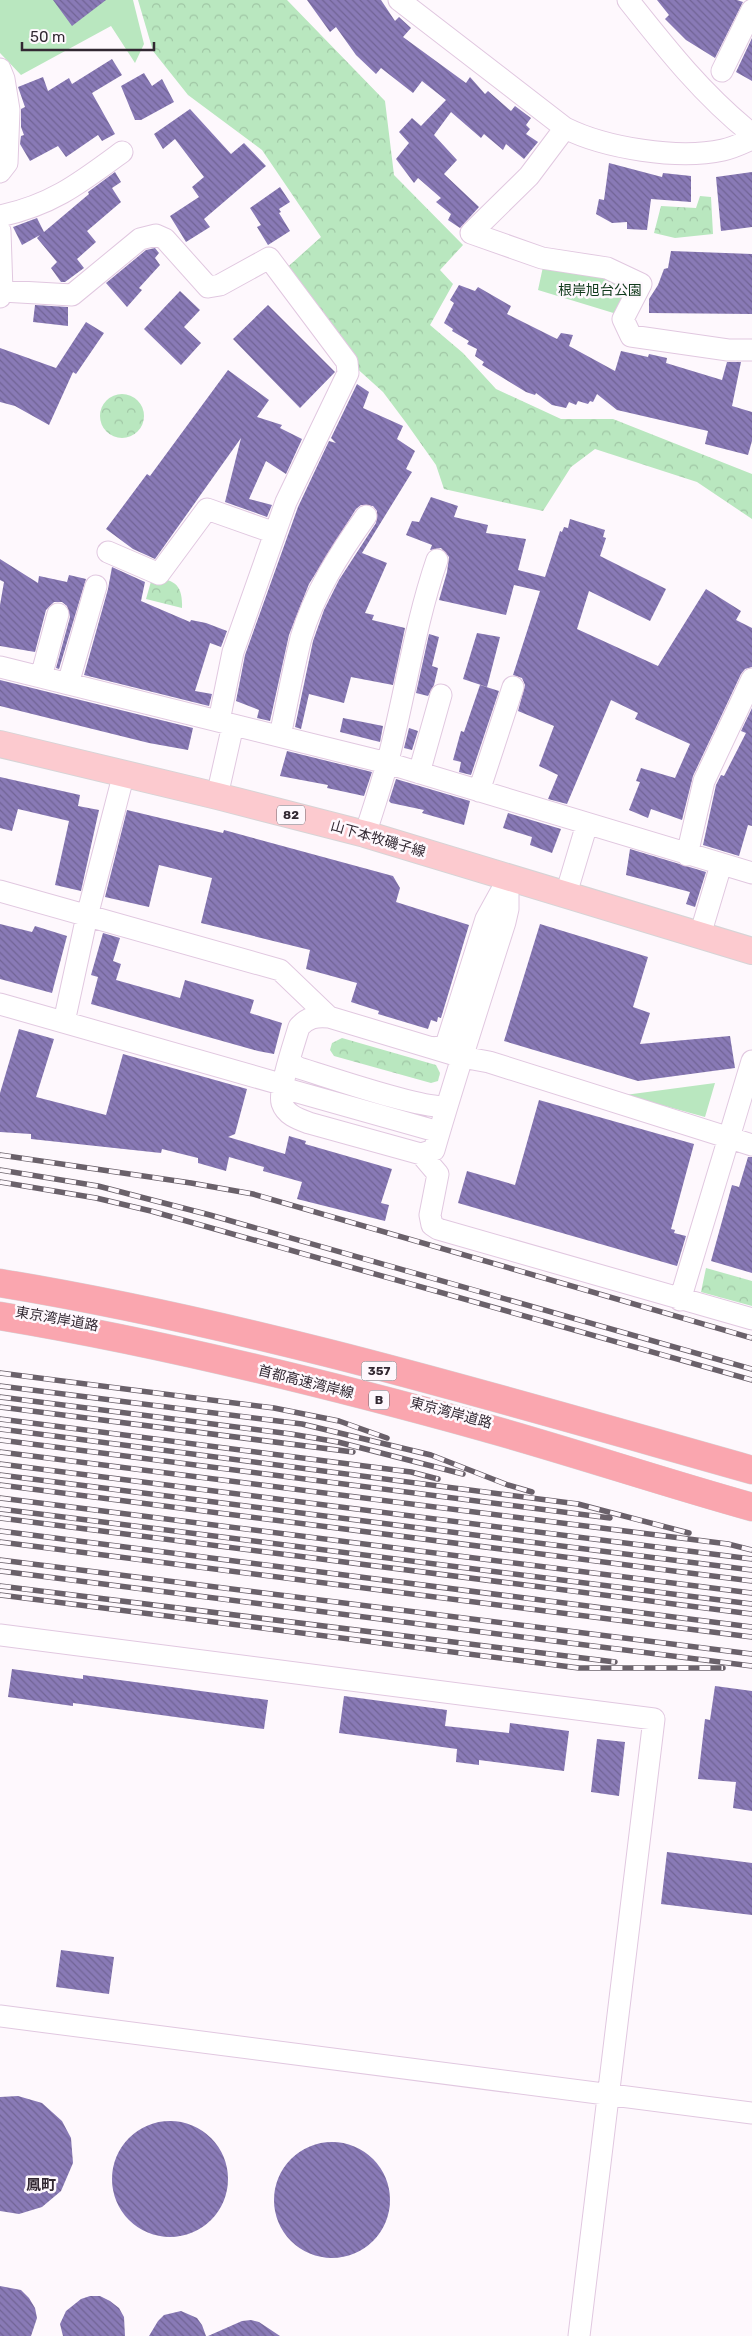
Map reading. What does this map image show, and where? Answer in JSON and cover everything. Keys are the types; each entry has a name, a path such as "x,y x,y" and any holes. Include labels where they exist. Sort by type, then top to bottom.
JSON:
{"highway":[{"path":"0,1283 130,1308 392,1368 752,1470"},
{"name":"東京湾岸道路","path":"0,1290 62,1300 160,1320 336,1360 472,1395 752,1476"},
{"name":"東京湾岸道路","path":"0,1309 59,1318 237,1355 544,1438 752,1499"},
{"name":"首都高速湾岸線","path":"0,1316 72,1328 244,1365 483,1427 752,1507"}],"main road":[{"name":"山下本牧磯子線","path":"0,744 124,773 365,834 752,951"}],"street":[{"path":"400,0 565,128 586,139 608,145 690,153 725,150 752,139"},
{"path":"628,0 715,86 752,134"},
{"path":"715,86 752,10"},
{"path":"0,69 4,79 9,110 7,163 0,172"},
{"path":"565,128 529,176 471,233 542,258 607,268 641,284 623,319 631,336 728,350 752,350"},
{"path":"0,216 25,211 47,203 73,188 122,152"},
{"path":"0,231 1,294 72,295 79,292 140,238 156,235 165,240 208,287 220,286 269,258 347,362 348,373 286,502 233,652 217,796"},
{"path":"108,552 159,574 207,509 275,533"},
{"path":"280,736 302,638 310,613 323,584 346,543 366,516"},
{"path":"365,834 387,764 393,709 437,560"},
{"path":"68,684 96,586"},
{"path":"41,677 58,614"},
{"path":"0,667 280,736 321,743 687,855 752,873"},
{"path":"687,855 704,781 752,680"},
{"path":"479,791 513,687"},
{"path":"419,773 441,695"},
{"path":"64,1022 87,916 124,773"},
{"path":"566,894 587,824"},
{"path":"700,935 721,865"},
{"path":"434,1048 443,1046 446,1042 486,919 508,878"},
{"path":"508,878 508,909 505,922 462,1057 434,1150 421,1154 294,1117 286,1110 281,1101 283,1086 300,1027 305,1020 317,1016 328,1017 462,1057 489,1062 752,1145"},
{"path":"0,891 280,970 328,1017"},
{"path":"0,1004 432,1130 440,1128"},
{"path":"680,1300 752,1061"},
{"path":"289,1062 299,1068 400,1098 438,1108 447,1106"},
{"path":"421,1154 438,1174 430,1215 432,1225 438,1229 752,1320"},
{"path":"0,1635 654,1719 579,2336"},
{"path":"0,2016 752,2113"}],"green space":[{"path":"0,0 133,0 144,44 135,63 111,26 21,75 0,53"},
{"path":"138,0 287,0 385,101 394,175 463,245 440,270 453,284 430,325 463,353 496,389 561,419 613,419 752,474 752,519 697,482 595,449 571,467 543,511 444,489 436,465 383,392 352,364 281,273 321,237 262,150 188,95 153,51"},
{"path":"700,196 711,197 713,234 675,238 654,233 661,206 696,208"},
{"name":"根岸旭台公園","path":"544,262 636,286 620,315 538,290"},
{"path":"126,394 138,400 143,407 143,425 138,432 131,437 118,438 110,435 103,428 100,412 103,404 110,397"},
{"path":"152,578 176,584 181,593 182,608 146,599"},
{"path":"342,1038 436,1065 440,1073 438,1081 431,1083 334,1056 330,1050 332,1043"},
{"path":"715,1083 705,1117 625,1095"},
{"path":"706,1268 752,1281 752,1306 701,1292"}],"building":[{"path":"53,0 106,0 72,26"},
{"path":"307,0 381,0 395,21 399,17 411,28 403,37 466,83 470,77 485,94 488,91 511,111 515,106 531,118 526,125 530,129 526,134 538,142 524,159 506,144 503,150 484,134 481,138 451,112 434,135 457,160 444,174 479,207 460,228 448,220 451,214 436,202 441,198 418,178 414,183 396,159 409,143 399,132 412,118 421,126 446,100 422,81 413,93 381,68 376,74 356,55 336,27 330,32"},
{"path":"657,0 737,0 743,2 715,58 686,40 665,19 669,15"},
{"path":"752,38 752,81 736,72"},
{"path":"112,59 122,75 92,93 115,134 102,141 98,135 66,157 58,146 30,161 20,144 21,136 24,135 21,127 21,109 25,107 18,87 43,77 48,91 69,78 72,84"},
{"path":"144,73 152,86 162,79 174,102 141,120 135,120 121,86"},
{"path":"190,109 231,154 244,143 266,166 204,219 210,227 186,242 170,216 199,197 192,187 204,177 175,139 163,149 154,134"},
{"path":"609,163 662,177 663,173 691,176 691,202 651,199 647,230 627,229 627,222 612,223 596,214 599,199 604,200"},
{"path":"115,172 121,182 112,188 121,202 87,231 96,242 77,259 84,268 65,282 61,282 51,268 57,262 37,238 40,235 22,245 13,227 37,218 44,232 89,194 88,192"},
{"path":"752,172 752,227 721,231 716,177"},
{"path":"280,187 290,202 279,209 281,212 279,213 290,231 268,245 257,227 261,225 250,208"},
{"path":"155,248 159,253 155,258 160,265 139,288 142,290 127,307 106,283 146,250"},
{"path":"671,251 752,254 752,314 649,313 649,299 658,285 664,269 668,268"},
{"path":"459,285 475,291 478,287 511,306 507,314 557,339 561,333 573,335 569,346 615,371 621,351 648,357 649,354 667,358 666,363 722,380 727,362 741,362 732,406 752,412 752,441 748,455 705,444 708,431 617,410 597,394 593,402 590,401 588,404 578,401 576,405 569,402 566,408 552,405 536,393 535,395 526,392 482,365 484,362 475,356 477,349 467,344 469,341 452,331 453,329 444,323 454,303 450,300"},
{"path":"180,291 200,310 184,327 201,343 181,365 144,329"},
{"path":"35,305 68,307 68,326 33,322"},
{"path":"268,305 335,372 300,408 233,339"},
{"path":"86,322 104,333 76,374 73,372 49,425 15,406 0,402 0,348 56,368"},
{"path":"228,370 269,400 257,417 282,425 280,428 302,439 286,474 266,461 249,499 272,505 267,517 225,502 241,438 155,559 133,549 106,529 147,474 150,476"},
{"path":"357,384 369,392 363,408 403,426 397,439 415,451 406,469 412,472 362,553 387,563 365,613 374,615 372,620 405,628 393,685 351,677 344,703 309,694 301,729 295,727 313,641 324,610 339,580 376,523 377,511 373,506 361,505 356,509 309,584 289,635 270,721 257,718 259,710 236,701 245,655 298,507 329,441 336,443 331,438"},
{"path":"431,497 458,506 454,517 488,525 486,533 526,539 518,570 545,577 560,531 562,532 564,527 568,528 570,519 605,530 603,537 606,538 600,556 666,589 650,621 589,591 577,629 658,666 706,589 741,611 736,620 752,628 752,667 745,669 741,674 693,776 682,820 651,809 648,818 629,810 640,782 636,781 641,768 675,778 690,744 635,719 638,713 611,700 567,804 548,799 558,775 539,766 554,726 518,711 525,685 522,678 513,675 540,591 514,585 506,615 439,600 449,557 441,548 430,550 432,545 406,535 412,521 419,522"},
{"path":"0,559 38,583 39,576 67,582 69,575 86,579 59,669 56,668 70,617 67,606 62,602 54,602 46,610 35,652 0,646 0,605 4,582 0,580"},
{"path":"112,567 145,582 141,601 190,622 191,620 206,623 227,631 221,647 210,643 195,691 212,694 209,706 84,675 108,589"},
{"path":"477,633 500,637 487,687 463,679"},
{"path":"429,634 439,637 432,666 438,668 434,685 428,696 416,693"},
{"path":"0,680 193,728 188,750 149,743 0,706"},
{"path":"480,685 499,691 471,775 459,772 461,762 453,760 461,731 464,732"},
{"path":"752,708 752,826 748,825 739,856 703,845 716,785 721,775 724,776 746,733 741,731"},
{"path":"343,718 383,726 380,742 340,732"},
{"path":"409,728 418,731 412,750 404,748"},
{"path":"287,751 372,772 364,796 327,788 328,785 280,776"},
{"path":"0,777 80,795 78,806 99,810 81,891 55,885 69,821 18,809 12,831 0,828"},
{"path":"396,779 470,801 464,825 422,813 424,810 391,803 389,801"},
{"path":"127,810 223,833 224,830 393,876 400,888 396,902 469,925 441,1018 438,1017 437,1022 431,1020 428,1029 378,1014 379,1011 351,1002 357,983 306,969 310,950 201,923 212,878 159,865 149,907 105,897"},
{"path":"508,813 561,829 552,853 530,845 532,837 503,828"},
{"path":"630,849 706,872 695,907 686,904 690,892 626,875"},
{"path":"0,924 32,932 35,926 67,936 52,993 0,979"},
{"path":"540,924 648,957 633,1007 650,1013 640,1044 730,1036 735,1068 638,1081 504,1041"},
{"path":"103,933 120,938 113,961 121,964 116,980 180,998 185,980 254,1000 250,1013 282,1023 274,1054 91,1004 98,977 91,975"},
{"path":"19,1029 54,1039 36,1097 106,1115 123,1054 247,1089 235,1134 228,1137 285,1154 289,1136 306,1141 305,1144 392,1169 381,1203 389,1205 385,1221 297,1199 302,1182 263,1171 264,1167 229,1157 226,1171 198,1163 198,1158 162,1149 161,1153 31,1139 31,1134 0,1132 0,1093"},
{"path":"539,1100 694,1144 671,1229 675,1230 674,1233 686,1236 677,1266 458,1203 467,1171 515,1185"},
{"path":"748,1157 752,1157 752,1273 711,1261 732,1185 739,1187"},
{"path":"12,1669 83,1679 83,1675 268,1700 264,1729 73,1703 73,1706 8,1697"},
{"path":"715,1686 752,1691 752,1811 733,1808 736,1782 698,1779 705,1719 710,1720"},
{"path":"344,1696 447,1710 445,1726 509,1733 510,1723 569,1731 564,1771 479,1760 479,1765 456,1762 457,1749 339,1733"},
{"path":"597,1739 625,1742 619,1796 591,1792"},
{"path":"667,1852 752,1863 752,1915 661,1904"},
{"path":"61,1950 114,1957 109,1994 56,1987"},
{"path":"18,2096 42,2103 62,2121 71,2138 73,2163 61,2191 42,2207 19,2214 0,2211 0,2097"},
{"path":"170,2121 192,2125 211,2138 224,2157 228,2179 224,2201 211,2220 192,2233 170,2237 148,2233 129,2220 116,2201 112,2179 116,2157 129,2138 148,2125"},
{"path":"332,2142 354,2146 373,2159 386,2178 390,2200 386,2222 373,2241 354,2254 332,2258 310,2254 291,2241 278,2222 274,2200 278,2178 291,2159 310,2146"},
{"path":"0,2286 21,2290 29,2298 35,2308 37,2318 31,2336 0,2336"},
{"path":"90,2296 100,2296 119,2308 124,2317 125,2336 63,2336 60,2324 66,2311 81,2299"},
{"path":"181,2311 197,2318 206,2336 149,2336 164,2315"},
{"path":"251,2320 259,2322 280,2336 208,2336 242,2321"}],"railway":[{"path":"0,1155 253,1194 752,1338"},
{"path":"0,1170 98,1186 210,1215 752,1369"},
{"path":"0,1182 96,1198 151,1211 752,1380"},
{"path":"0,1373 274,1408 339,1421 387,1438"},
{"path":"0,1386 302,1424 431,1455 508,1485 532,1492"},
{"path":"0,1397 291,1434 338,1442 463,1474"},
{"path":"0,1407 353,1452"},
{"path":"0,1419 411,1472 438,1479"},
{"path":"0,1429 578,1504 689,1533"},
{"path":"0,1440 610,1518"},
{"path":"0,1452 728,1544 752,1550"},
{"path":"0,1464 752,1559"},
{"path":"0,1475 752,1570"},
{"path":"0,1485 752,1581"},
{"path":"0,1498 752,1593"},
{"path":"0,1509 752,1604"},
{"path":"0,1518 752,1614"},
{"path":"0,1531 752,1627"},
{"path":"0,1542 752,1637"},
{"path":"0,1560 752,1654"},
{"path":"0,1571 752,1666"},
{"path":"0,1586 615,1662"},
{"path":"0,1595 579,1668 723,1668"}],"district":[{"name":"鳳町","path":"41,2185"}]}
